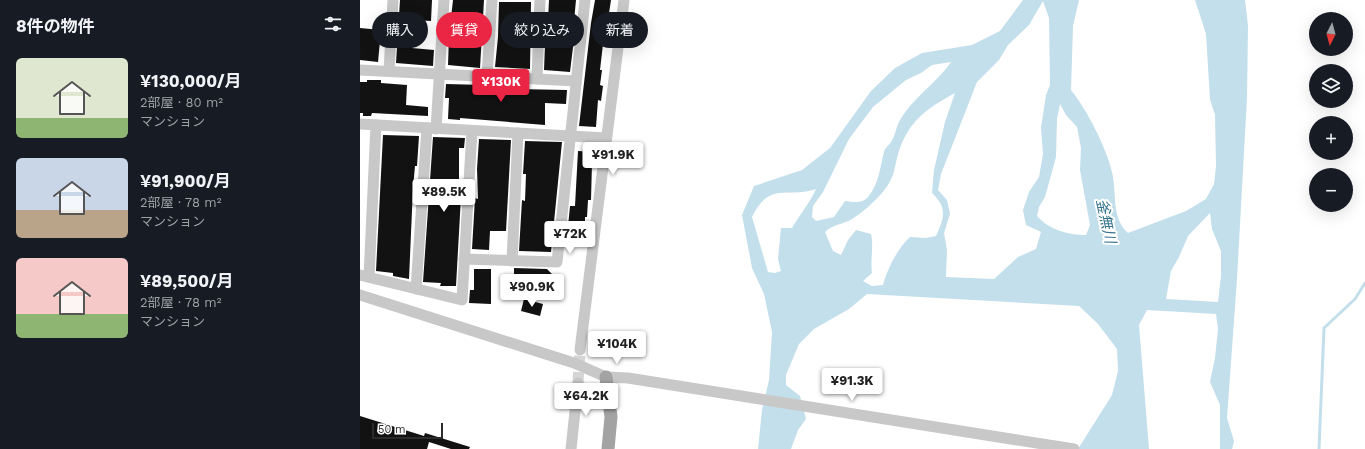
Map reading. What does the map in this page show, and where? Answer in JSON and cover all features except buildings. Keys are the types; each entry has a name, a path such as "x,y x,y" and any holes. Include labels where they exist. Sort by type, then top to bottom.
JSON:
{"main road":[{"path":"606,377 611,407 608,449"}],"street":[{"path":"390,71 393,0"},
{"path":"416,289 431,128 440,74 444,0"},
{"path":"487,76 492,0"},
{"path":"536,79 540,0"},
{"path":"464,259 557,262 585,0"},
{"path":"580,350 624,0"},
{"path":"360,70 576,81"},
{"path":"360,124 606,138"},
{"path":"376,125 365,276 462,300 472,131"},
{"path":"512,260 518,133"},
{"path":"360,294 574,363 606,377 627,378 1074,449"},
{"path":"571,449 578,383"}],"water":[{"name":"釜無川","path":"1023,0 1079,0 1073,26 1071,90 1101,140 1112,172 1119,220 1128,233 1186,211 1206,199 1214,184 1216,166 1215,115 1210,99 1206,34 1195,0 1245,0 1248,26 1247,98 1237,279 1227,418 1234,441 1232,449 1220,449 1220,405 1210,382 1215,358 1218,329 1216,314 1147,310 1139,325 1149,449 1078,449 1112,395 1118,371 1117,349 1098,324 1079,306 867,294 849,309 814,329 799,344 786,375 786,385 800,396 806,419 798,430 791,449 758,449 762,410 769,380 772,332 764,294 752,268 742,215 754,186 802,170 830,148 871,91 895,68 922,53 972,45 1000,31","holes":["1043,1 1049,18 1050,85 1046,95 1041,128 1043,154 1039,177 1029,192 1023,210 1026,225 1041,232 1036,249 1018,257 994,279 946,277 947,250 944,233 950,214 947,200 938,190 941,174 977,82 999,60 1008,45 1029,25","951,62 904,113 892,140 885,150 875,187 868,197 860,202 845,201 834,217 816,221 812,217 813,206 823,192 849,139 873,107 906,80 921,73 932,65","955,93 945,122 934,170 932,193 937,198 943,213 939,230 936,236 926,238 910,237 901,247 894,259 887,272 883,285 872,286 863,281 872,273 871,234 856,230 848,240 841,255 833,251 825,232 832,227 856,217 882,193 890,181 900,148 909,129 922,115 945,98","1060,104 1066,115 1077,127 1081,148 1080,170 1090,225 1086,235 1060,231 1047,225 1037,216 1039,207 1045,197 1056,157 1057,119","816,189 792,228 781,228 778,259 781,271 775,273 768,272 752,217 766,198 780,193 806,192","1210,213 1212,229 1221,251 1221,276 1218,302 1166,299 1171,271 1188,236"]}],"waterway":[{"path":"1319,449 1324,328 1355,299 1365,283"}],"tunnel":[{"path":"578,383 580,350"}]}
